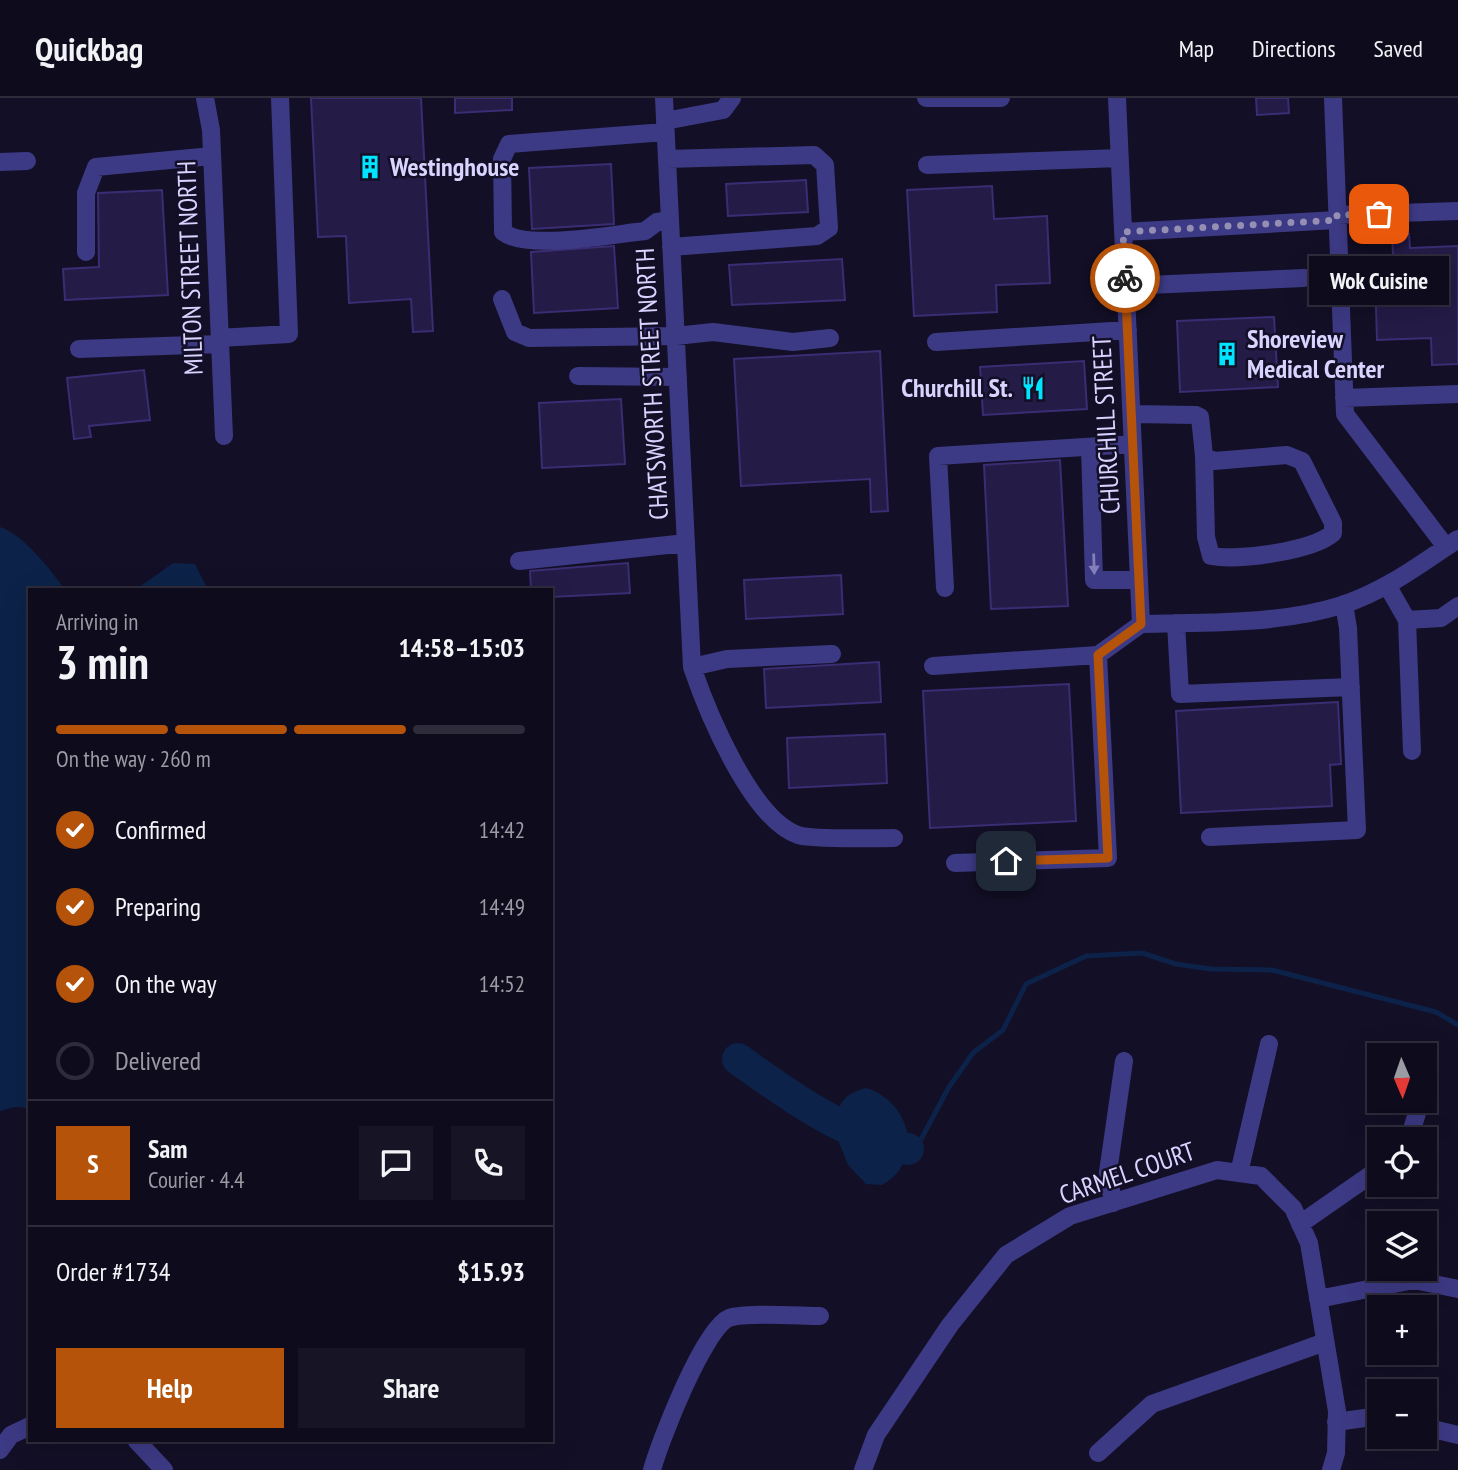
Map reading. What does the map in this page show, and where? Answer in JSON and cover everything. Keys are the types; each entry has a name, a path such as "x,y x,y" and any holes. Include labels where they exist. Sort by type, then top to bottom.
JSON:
{"street":[{"name":"MILTON STREET NORTH","path":"205,98 212,156 224,436"},
{"path":"79,349 289,334 280,98"},
{"name":"CHATSWORTH STREET NORTH","path":"664,98 692,667 707,713 734,764 771,818 798,835 894,838"},
{"path":"670,220 657,222 645,230 555,239 512,239 503,232 502,159 509,144 665,127 723,110 732,98"},
{"path":"926,98 1001,98"},
{"name":"CHURCHILL STREET","path":"1117,98 1141,624"},
{"path":"933,666 1098,655 1141,624 1305,615 1344,604 1387,585 1452,543 1345,414 1333,98"},
{"path":"667,159 814,155 825,165 829,228 817,236 671,247"},
{"path":"86,252 86,192 96,167 212,156"},
{"path":"927,165 1120,158"},
{"path":"0,162 27,161"},
{"path":"1123,232 1458,211"},
{"path":"1126,286 1304,278"},
{"path":"502,299 515,332 529,338 713,332 793,342 830,338"},
{"path":"936,342 1128,330"},
{"path":"578,376 678,377"},
{"path":"1344,398 1458,394"},
{"path":"1132,414 1200,417 1206,537 1212,555 1224,558 1272,553 1325,540 1333,533 1333,523 1302,461 1287,456 1214,461 1204,456"},
{"path":"945,588 938,456 1133,444"},
{"path":"1090,447 1094,580 1139,579"},
{"path":"519,561 686,543"},
{"path":"1387,585 1407,620 1412,751"},
{"path":"1210,837 1357,830 1349,628 1344,604"},
{"path":"1407,620 1441,618 1458,606"},
{"path":"1176,623 1180,694 1351,687"},
{"path":"692,667 727,659 832,654"},
{"path":"955,863 1108,858 1098,655"},
{"path":"1239,1173 1269,1044"},
{"path":"1113,1203 1108,1172 1124,1061"},
{"name":"CARMEL COURT","path":"863,1470 876,1435 950,1325 1006,1255 1070,1216 1217,1170 1261,1176 1293,1208 1308,1243 1336,1422 1336,1453 1331,1470"},
{"path":"1300,1224 1367,1178"},
{"path":"1318,1299 1414,1280 1458,1289"},
{"path":"652,1470 701,1350 714,1328 730,1317 820,1316"},
{"path":"1098,1453 1152,1404 1325,1342"},
{"path":"1336,1422 1367,1418"},
{"path":"0,1450 11,1435 28,1427"},
{"path":"1437,1430 1458,1435"},
{"path":"138,1442 164,1470"}],"water":[{"path":"0,527 27,545 64,588 28,588 28,1108 14,1107 0,1111"},
{"path":"173,563 195,564 207,588 138,588"},
{"path":"866,1088 893,1105 907,1132 908,1147 904,1161 896,1174 882,1185 866,1184 848,1165 832,1125 843,1100"}],"building":[{"name":"Westinghouse","path":"311,98 421,98 433,331 413,332 411,299 349,303 346,236 318,237"},
{"path":"455,98 512,98 512,110 455,113"},
{"path":"1256,98 1288,98 1289,113 1257,115"},
{"path":"611,164 614,224 532,229 529,168"},
{"path":"806,180 808,212 728,216 726,184"},
{"path":"992,186 994,219 1047,216 1050,283 996,285 997,312 914,316 907,190"},
{"path":"162,190 168,295 65,300 63,269 99,267 98,193"},
{"path":"1392,234 1409,234 1410,248 1458,246 1458,364 1432,365 1431,338 1377,340 1375,274 1372,274 1371,256 1393,255"},
{"path":"614,246 618,308 534,313 531,252"},
{"path":"842,259 845,300 732,305 729,265"},
{"name":"Shoreview Medical Center","path":"1274,317 1278,387 1180,392 1177,321"},
{"path":"880,351 888,511 871,512 870,479 741,486 734,359"},
{"name":"Churchill St.","path":"1084,361 1087,409 983,415 980,367"},
{"path":"144,370 150,420 89,426 91,437 74,439 67,378"},
{"path":"621,399 625,464 542,468 539,403"},
{"path":"1060,460 1068,606 991,609 984,465"},
{"path":"628,563 630,593 553,597 553,588 531,588 530,571"},
{"path":"841,575 843,614 746,619 744,580"},
{"path":"879,662 881,702 766,708 764,669"},
{"path":"1069,684 1076,821 930,828 923,691"},
{"path":"1338,702 1341,764 1330,765 1332,806 1181,813 1176,711"},
{"path":"885,734 887,783 789,788 787,738"}],"waterway":[{"path":"908,1149 919,1143 949,1087 973,1053 1003,1030 1026,984 1086,956 1142,953 1176,964 1211,969 1272,970 1436,1012 1458,1025"},
{"path":"738,1059 798,1101 839,1124 908,1149"}],"way so far":[{"path":"1125,278 1123,232 1337,220 1337,215 1379,214"}],"place":[{"name":"Westinghouse","path":"370,167"},
{"name":"Wok Cuisine","path":"1379,214"},
{"name":"Shoreview Medical Center","path":"1227,354"},
{"name":"Churchill St.","path":"1033,388"}],"route":[{"path":"1006,861 1108,858 1098,655 1141,624 1125,278"}]}
